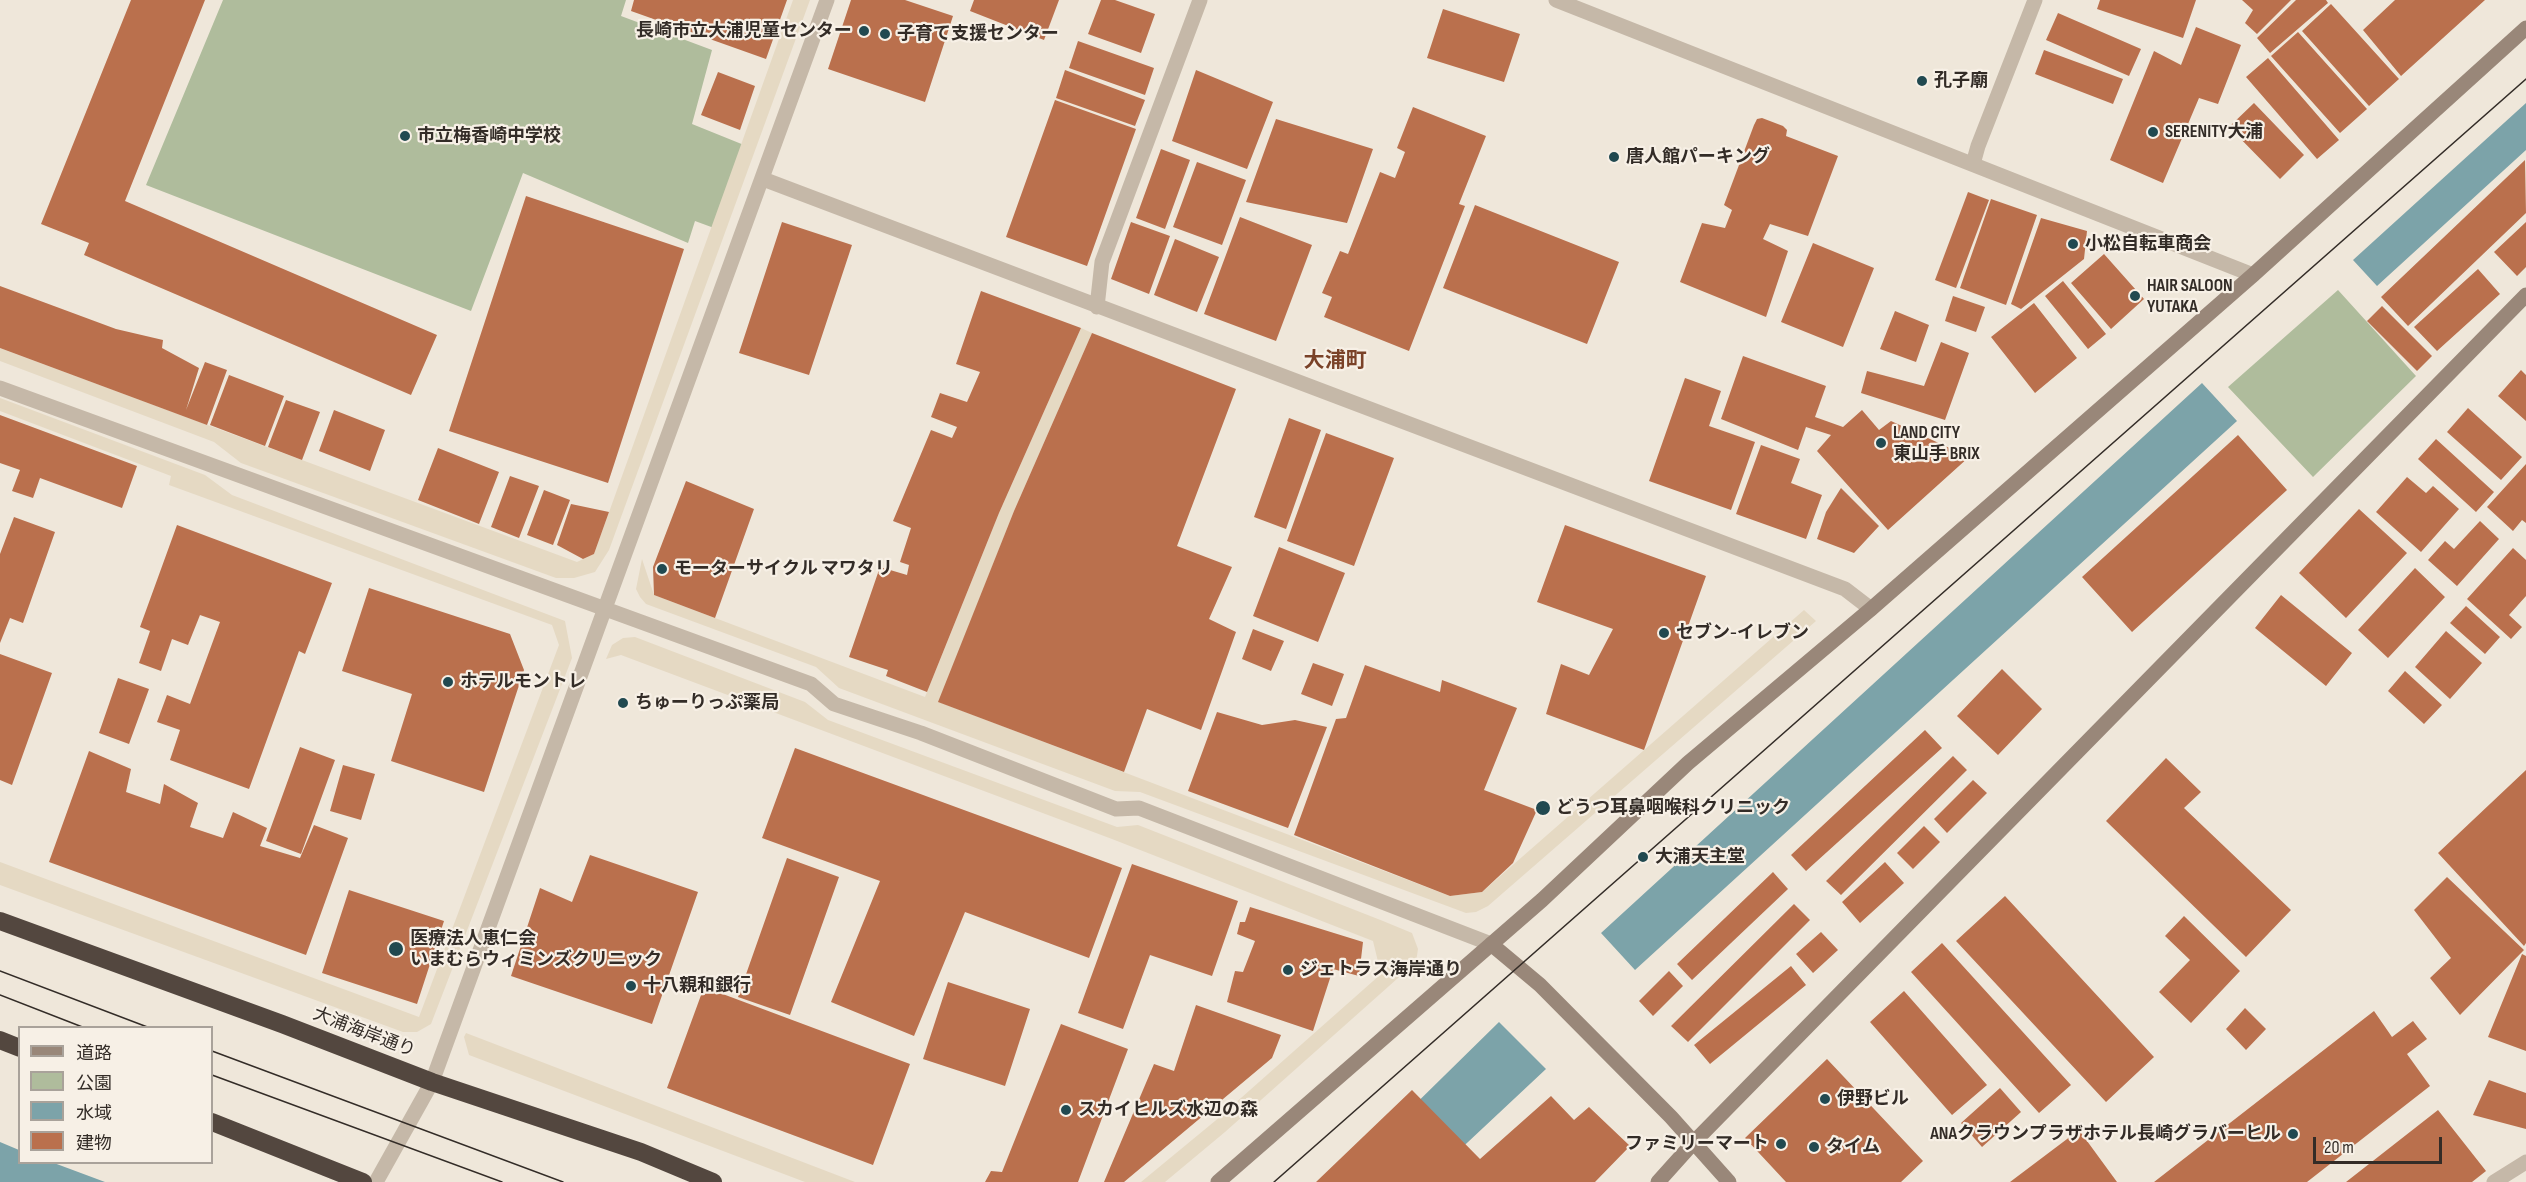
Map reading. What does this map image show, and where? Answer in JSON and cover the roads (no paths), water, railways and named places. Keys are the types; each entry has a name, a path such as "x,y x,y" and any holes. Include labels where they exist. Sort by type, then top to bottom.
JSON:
{"highway":[{"name":"大浦海岸通り","path":"0,921 282,1024 432,1082 641,1152 713,1182"},
{"path":"0,1040 18,1047"},
{"path":"213,1122 363,1182"}],"street":[{"path":"376,1182 432,1082 827,0"},
{"path":"1097,307 1102,262 1200,0"},
{"path":"1556,0 2253,275"},
{"path":"1973,164 2035,0"},
{"path":"1218,1182 1542,900 1688,763 1871,609 2253,275 2526,28"},
{"path":"763,179 1845,589 1871,609"},
{"path":"1658,1182 1693,1143 2526,295"},
{"path":"0,388 811,684 834,704 921,733 1116,809 1139,808 1491,944 1540,985 1671,1117 1729,1182"},
{"path":"2494,1182 2526,1162"}],"water":[{"path":"2526,103 2526,150 2377,286 2353,260"},
{"path":"2202,383 2237,421 1635,970 1601,933"},
{"path":"1499,1022 1546,1069 1452,1157 1336,1182"},
{"path":"0,1142 18,1150 18,1164 57,1164 105,1182 0,1182"}],"tram line":[{"path":"1274,1182 2526,79"},
{"path":"0,971 145,1026"},
{"path":"0,995 80,1026"},
{"path":"213,1051 563,1182"},
{"path":"213,1075 502,1182"}],"place":[{"name":"長崎市立大浦児童センター","path":"864,31"},
{"name":"子育て支援センター","path":"885,34"},
{"name":"孔子廟","path":"1922,81"},
{"name":"SERENITY大浦","path":"2153,132"},
{"name":"市立梅香崎中学校","path":"405,136"},
{"name":"唐人館パーキング","path":"1614,157"},
{"name":"小松自転車商会","path":"2073,244"},
{"name":"HAIR SALOON YUTAKA","path":"2135,296"},
{"name":"LAND CITY 東山手 BRIX","path":"1881,443"},
{"name":"モーターサイクル マワタリ","path":"662,569"},
{"name":"セブン-イレブン","path":"1664,633"},
{"name":"ホテルモントレ","path":"448,682"},
{"name":"ちゅーりっぷ薬局","path":"623,703"},
{"name":"どうつ耳鼻咽喉科クリニック","path":"1543,808"},
{"name":"大浦天主堂","path":"1643,857"},
{"name":"医療法人恵仁会 いまむらウィミンズクリニック","path":"396,949"},
{"name":"ジェトラス海岸通り","path":"1288,970"},
{"name":"十八親和銀行","path":"631,986"},
{"name":"伊野ビル","path":"1825,1099"},
{"name":"スカイヒルズ水辺の森","path":"1066,1110"},
{"name":"ANAクラウンプラザホテル長崎グラバーヒル","path":"2293,1134"},
{"name":"ファミリーマート","path":"1781,1144"},
{"name":"タイム","path":"1814,1147"}],"district":[{"name":"大浦町","path":"1335,362"}]}
